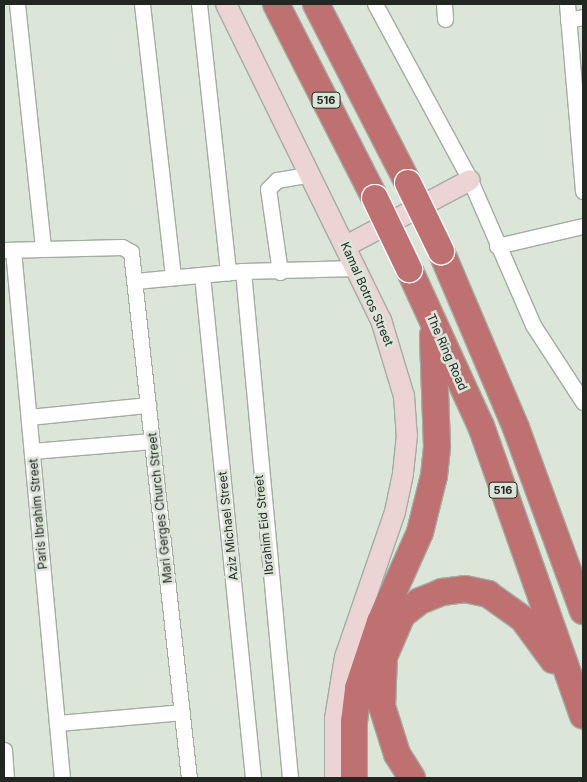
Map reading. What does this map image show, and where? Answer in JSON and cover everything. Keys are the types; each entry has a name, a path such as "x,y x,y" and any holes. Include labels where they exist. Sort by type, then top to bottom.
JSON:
{"highway":[{"name":"The Ring Road","path":"276,4 375,198 433,319 480,426 583,716"},
{"name":"516","path":"316,4 441,250 516,428 583,611"},
{"path":"354,778 354,722 358,688 380,622 420,532 434,476 437,446 433,319"},
{"path":"412,778 388,730 382,706 384,657 402,615 420,601 442,592 465,590 488,594 523,619 549,653 583,728"}],"street":[{"path":"8,250 43,249 17,4"},
{"path":"142,4 173,277"},
{"name":"Ibrahim Eid Street","path":"199,4 235,272 290,778"},
{"name":"Kamal Botros Street","path":"226,4 381,320 404,396 407,435 395,512 344,656 335,719 335,778"},
{"path":"375,4 470,180 497,246 533,325 583,402"},
{"path":"444,4 445,19"},
{"path":"566,4 582,152 583,191"},
{"path":"568,20 583,17"},
{"path":"280,272 268,195 271,183 276,180 310,174"},
{"path":"346,246 470,180"},
{"path":"497,246 583,226"},
{"name":"Mari Gerges Church Street","path":"43,249 119,246 131,252 189,778"},
{"name":"Paris Ibrahim Street","path":"8,250 29,417 62,778"},
{"path":"134,281 235,272 356,268"},
{"name":"Aziz Michael Street","path":"202,275 253,778"},
{"path":"29,417 148,405"},
{"path":"32,451 152,441"},
{"path":"56,723 182,712"},
{"path":"4,750 6,778"}]}
